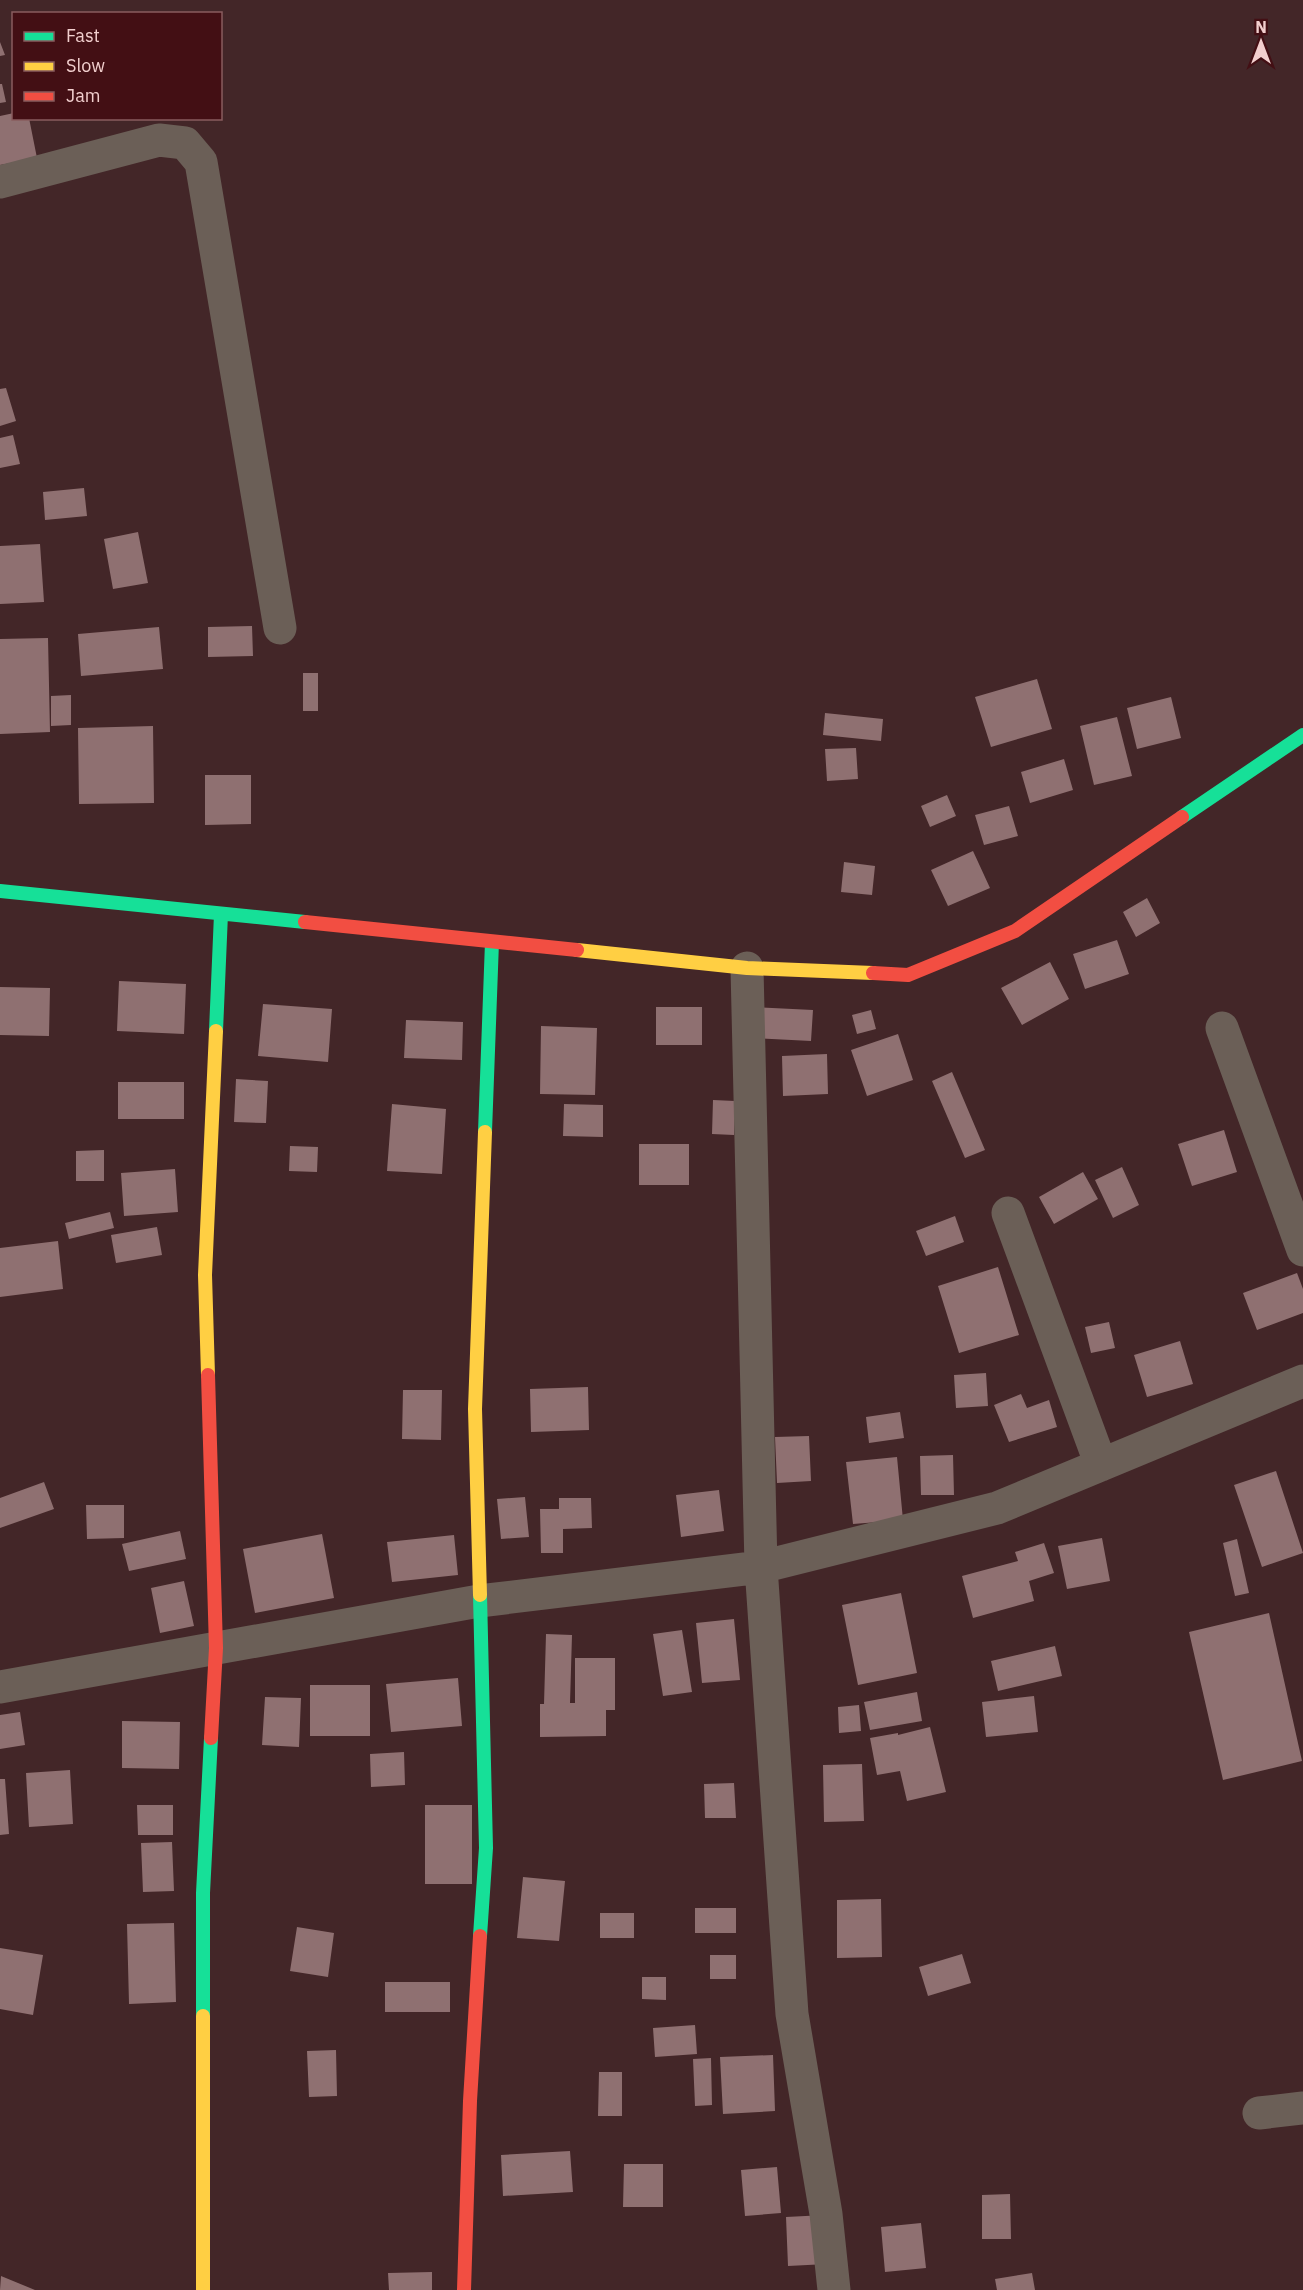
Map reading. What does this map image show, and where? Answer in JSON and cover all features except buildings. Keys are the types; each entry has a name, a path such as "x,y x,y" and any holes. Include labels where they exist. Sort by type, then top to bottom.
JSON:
{"street":[{"path":"0,182 159,140 185,143 201,162 280,627"},
{"path":"0,891 747,968 908,975 1015,931 1303,735"},
{"path":"203,2290 203,1893 216,1648 204,1275 221,914"},
{"path":"464,2290 470,2101 486,1848 475,1409 492,942"},
{"path":"747,968 761,1567 792,2014 826,2214 834,2290"},
{"path":"1222,1028 1303,1250"},
{"path":"1008,1214 1101,1465"},
{"path":"0,1687 479,1601 761,1567 997,1508 1303,1381"},
{"path":"1259,2113 1303,2108"}],"traffic: fast":[{"path":"1182,817 1303,735"},
{"path":"0,891 305,922"},
{"path":"216,1031 221,914"},
{"path":"485,1132 492,942"},
{"path":"480,1595 486,1848 480,1936"},
{"path":"203,2016 203,1893 211,1738"}],"traffic: slow":[{"path":"577,950 747,968 873,973"},
{"path":"208,1375 205,1275 216,1031"},
{"path":"480,1595 475,1409 485,1132"},
{"path":"203,2016 203,2290"}],"traffic: jam":[{"path":"873,973 908,975 1015,931 1182,817"},
{"path":"305,922 577,950"},
{"path":"208,1375 216,1648 211,1738"},
{"path":"464,2290 470,2101 480,1936"}]}
